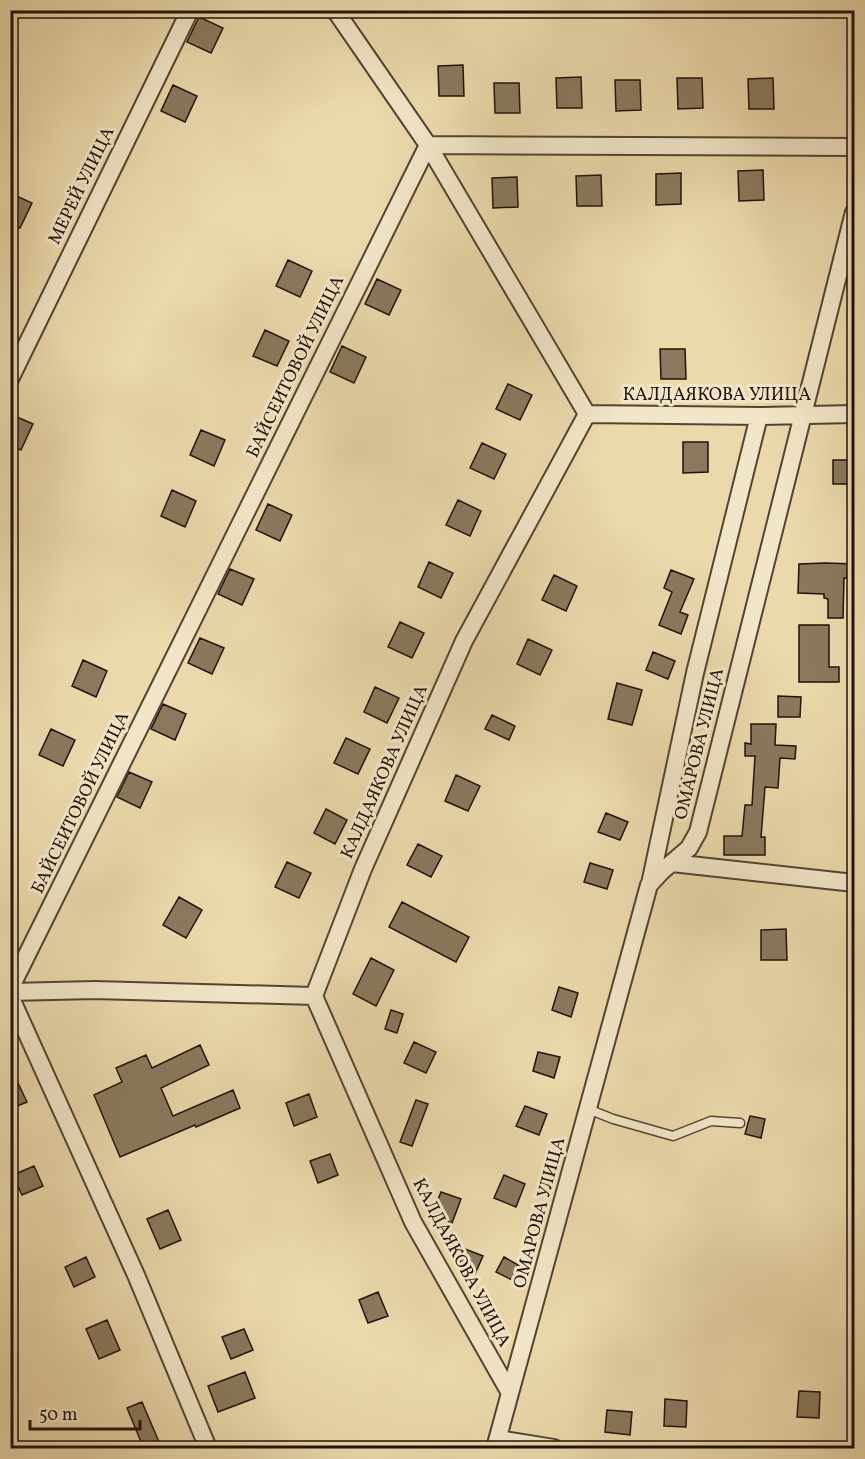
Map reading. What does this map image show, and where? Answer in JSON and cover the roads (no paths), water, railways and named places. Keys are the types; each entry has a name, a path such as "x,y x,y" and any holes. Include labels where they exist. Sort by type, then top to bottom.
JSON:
{"street":[{"name":"МЕРЕЙ УЛИЦА","path":"10,379 190,10"},
{"path":"335,10 428,145 587,414"},
{"path":"428,145 855,147"},
{"name":"БАЙСЕИТОВОЙ УЛИЦА","path":"10,992 428,145"},
{"name":"ОМАРОВА УЛИЦА","path":"554,1449 496,1444 649,885 689,849 698,832 855,212"},
{"name":"КАЛДАЯКОВА УЛИЦА","path":"510,1393 413,1222 314,996 363,869 464,641 587,414 759,416 855,414"},
{"path":"649,885 695,673 759,416"},
{"path":"672,864 855,883"},
{"path":"208,1449 136,1275 10,992 95,990 314,996"}],"lane":[{"path":"588,1109 613,1119 673,1136 711,1121 740,1123"}]}
